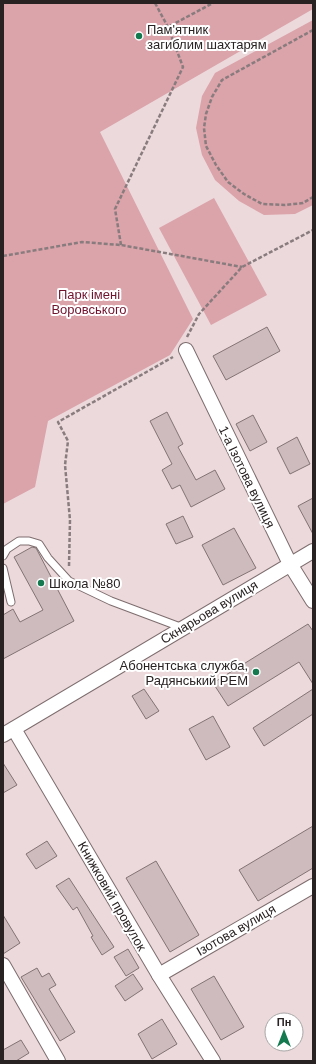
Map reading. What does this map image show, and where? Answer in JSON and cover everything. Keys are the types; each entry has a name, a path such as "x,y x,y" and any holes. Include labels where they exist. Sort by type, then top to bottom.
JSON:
{"street":[{"name":"1-а Ізотова вулиця","path":"186,350 290,564 313,601"},
{"name":"Скнарьова вулиця","path":"9,732 313,551"},
{"name":"Книжковий провулок","path":"9,732 213,1061"},
{"name":"Ізотова вулиця","path":"159,975 313,886"},
{"path":"3,965 58,1061"}],"lane":[{"path":"3,556 7,548 19,541 29,541 39,544 48,558 69,581 111,601 183,628"},
{"path":"3,568 11,602"}],"path":[{"path":"121,245 115,209 183,67 168,27 155,3"},
{"path":"168,27 213,3"},
{"path":"313,30 222,80 212,97 206,114 204,128 206,146 216,165 228,182 244,194 262,204 285,205 303,203 313,197"},
{"path":"69,581 70,520 65,465 68,442 58,422 186,350 186,338 199,314 242,268 313,230"},
{"path":"3,256 82,242 121,245 242,268"}],"green space":[{"name":"Парк імені Воровського","path":"3,3 313,3 313,9 100,132 193,319 170,355 48,421 35,487 3,504"},
{"path":"313,20 313,205 295,214 264,215 239,201 215,180 202,155 196,128 202,96 215,73"},
{"path":"214,198 267,295 211,325 159,228"}],"building":[{"path":"267,327 280,351 226,380 213,356"},
{"path":"167,412 183,444 178,447 196,480 215,470 225,489 191,507 180,485 172,489 162,470 172,464 150,421"},
{"path":"253,415 267,442 250,451 236,424"},
{"path":"297,437 310,464 290,474 277,448"},
{"path":"313,498 313,534 298,506"},
{"path":"183,516 193,537 176,544 166,524"},
{"path":"234,528 256,568 223,585 202,545"},
{"name":"Школа №80","path":"32,547 36,548 74,621 3,659 3,615 13,609 20,622 43,610 14,557"},
{"name":"Абонентська служба, Радянський РЕМ","path":"308,624 313,631 313,684 299,662 228,706 213,683"},
{"path":"144,689 159,711 146,719 132,696"},
{"path":"313,689 313,714 264,746 253,728"},
{"path":"213,716 230,747 206,760 189,729"},
{"path":"3,763 17,785 3,793"},
{"path":"313,826 313,868 258,901 239,870"},
{"path":"47,841 57,856 36,869 26,854"},
{"path":"156,861 199,935 170,952 126,878"},
{"path":"69,878 114,947 102,955 91,937 93,936 77,907 73,910 56,886"},
{"path":"3,915 20,943 3,954"},
{"path":"128,949 139,968 126,976 114,957"},
{"path":"37,968 42,977 49,973 56,985 49,989 75,1032 60,1041 21,977"},
{"path":"133,974 143,989 125,1001 115,986"},
{"path":"214,976 244,1027 221,1040 191,989"},
{"path":"162,1019 177,1044 152,1059 138,1034"},
{"path":"21,1040 29,1053 16,1061 3,1061 3,1050"}],"place":[{"name":"Пам'ятник загиблим шахтарям","path":"139,36"},
{"name":"Школа №80","path":"41,583"},
{"name":"Абонентська служба, Радянський РЕМ","path":"256,672"}]}
